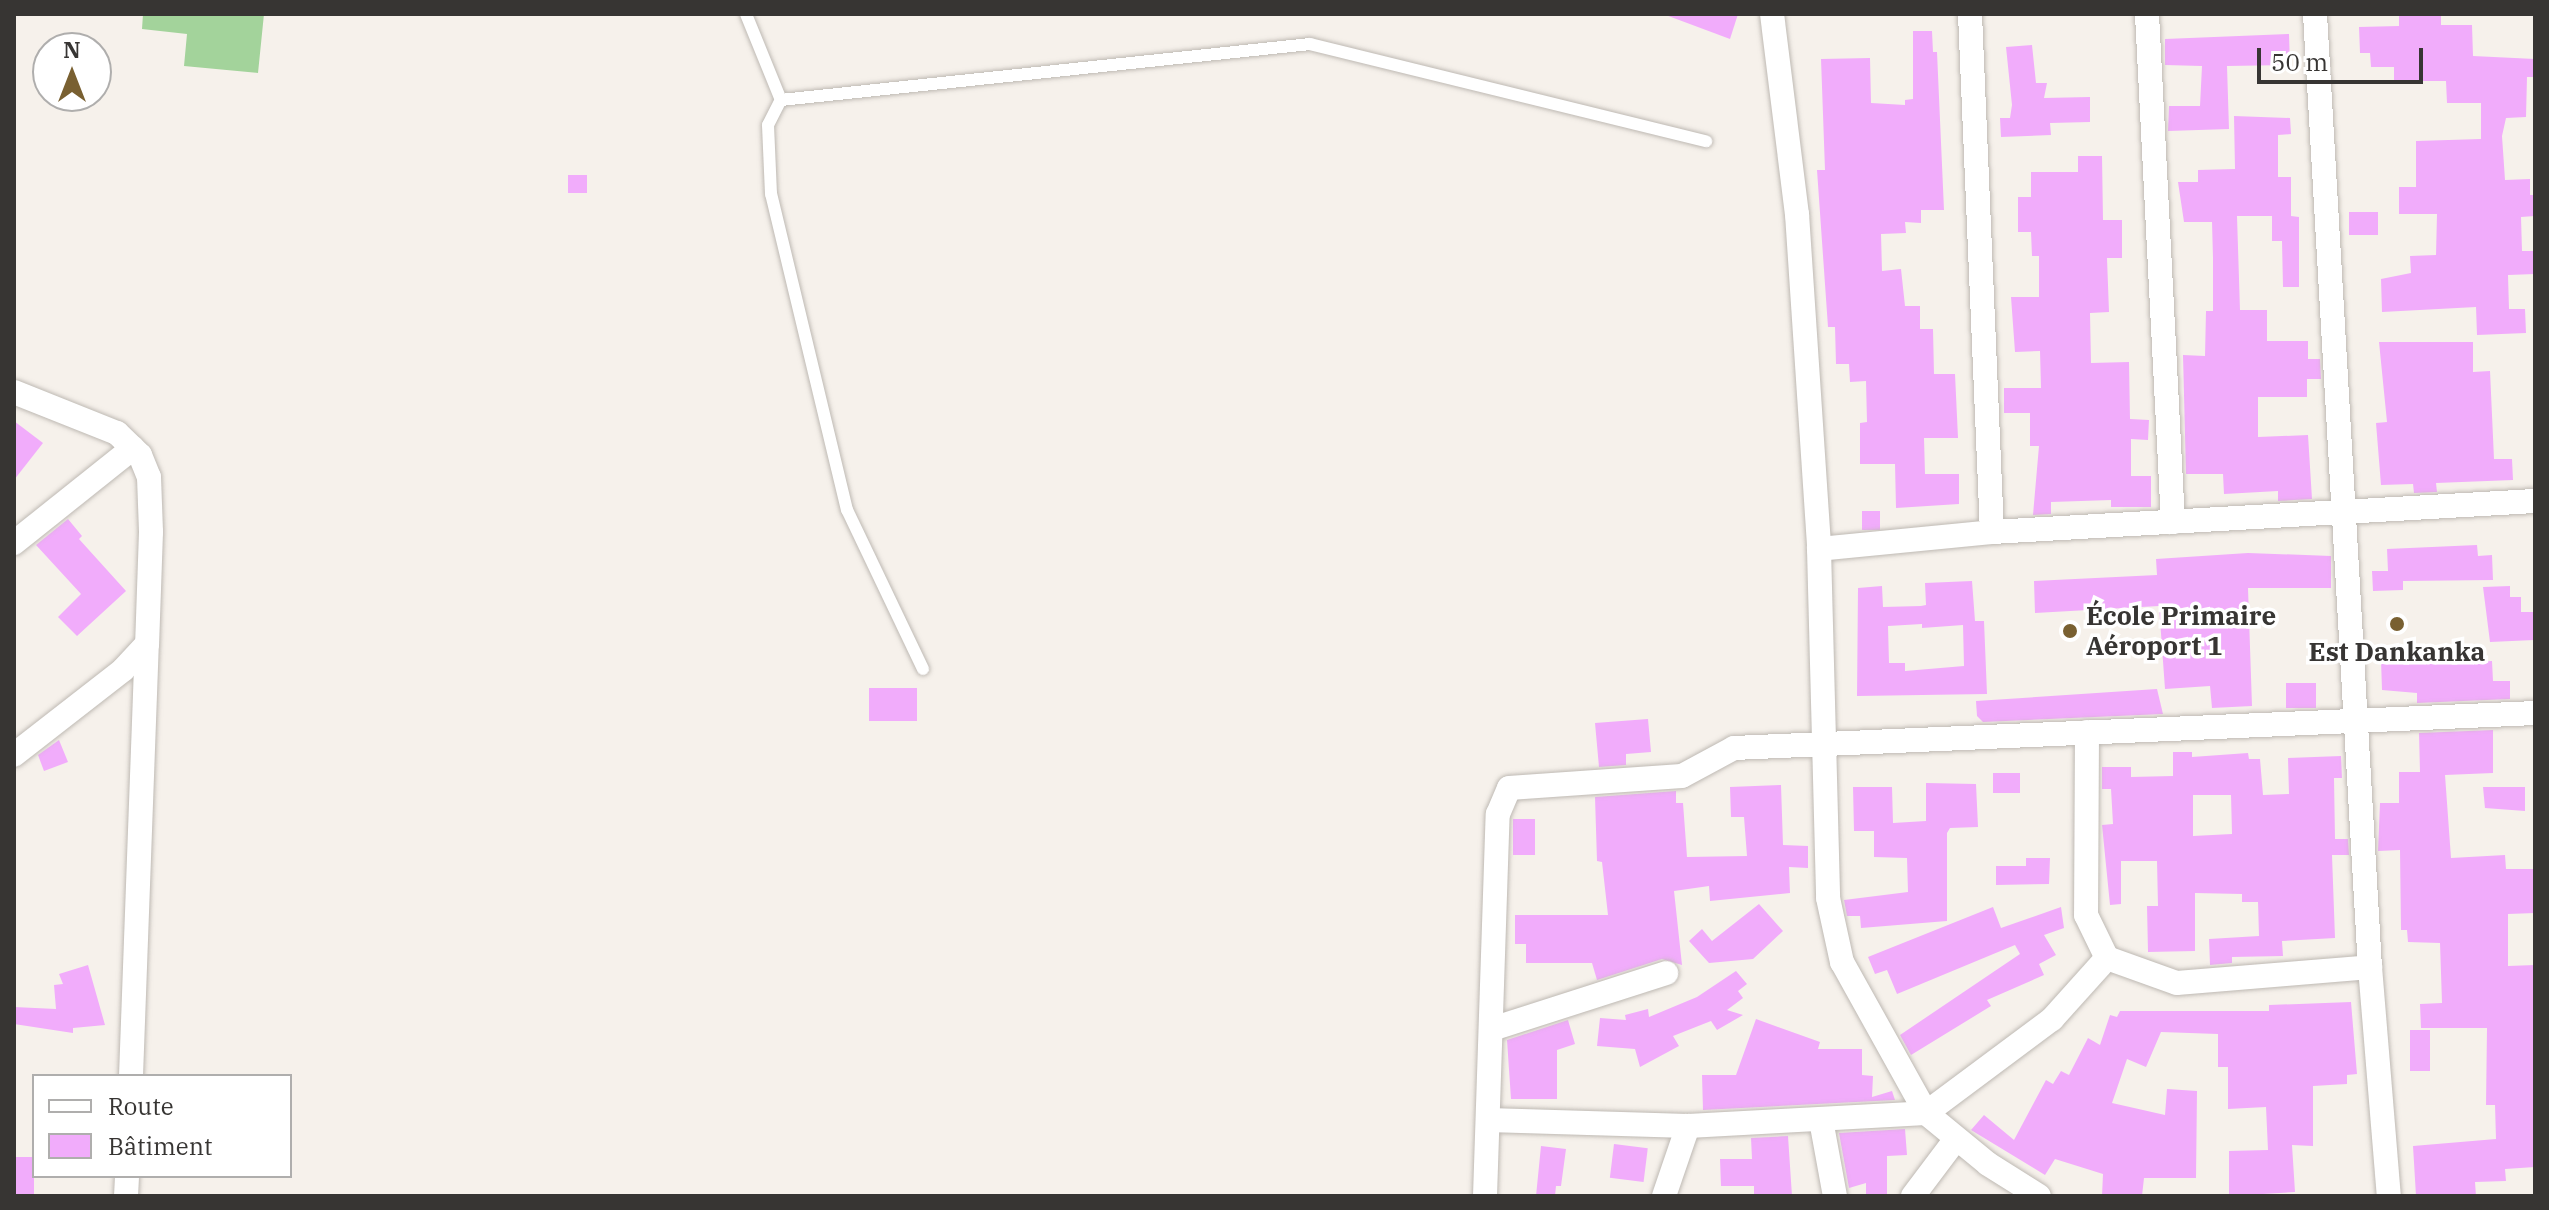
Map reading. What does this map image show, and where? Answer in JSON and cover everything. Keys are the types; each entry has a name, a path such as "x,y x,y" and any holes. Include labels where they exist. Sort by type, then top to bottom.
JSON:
{"street":[{"path":"1772,14 1797,214 1819,549 1827,743 1828,898 1842,962 1926,1113 1956,1139 2039,1196"},
{"path":"1970,14 1992,532"},
{"path":"2147,14 2173,522"},
{"path":"2315,14 2370,967 2389,1196"},
{"path":"14,392 117,433 133,448 149,477 147,644 131,1074"},
{"path":"14,543 133,448"},
{"path":"1819,549 1992,532 2535,501"},
{"path":"14,755 123,670 147,644"},
{"path":"1485,1196 1498,805 1509,788 1682,776 1734,748 2535,713"},
{"path":"2087,732 2086,915 2107,958 2177,983 2370,967"},
{"path":"1488,1120 1688,1126 1926,1113 2052,1019 2107,958"},
{"path":"1492,1029 1666,973"},
{"path":"1821,1120 1835,1196"},
{"path":"1664,1196 1688,1126"},
{"path":"1913,1196 1956,1139"}],"lane":[{"path":"746,14 781,100 768,125 771,194 847,510 923,669"},
{"path":"781,100 1310,44 1706,141"}],"green space":[{"path":"143,14 264,14 258,73 184,66 187,34 142,29"}],"building":[{"path":"1663,14 1738,14 1730,39"},
{"path":"2399,14 2441,14 2441,25 2472,25 2473,56 2535,59 2535,77 2527,77 2526,117 2506,118 2502,136 2505,180 2530,179 2530,195 2535,195 2535,216 2521,217 2522,251 2535,251 2535,274 2508,275 2509,309 2525,309 2526,333 2477,335 2476,307 2382,312 2381,279 2411,273 2410,256 2436,255 2437,214 2399,214 2399,187 2416,187 2416,141 2481,139 2481,103 2447,103 2446,81 2394,81 2394,67 2371,67 2370,53 2360,53 2359,27 2399,26"},
{"path":"1913,31 1932,31 1933,52 1937,52 1944,210 1921,210 1921,223 1905,222 1906,233 1881,234 1882,271 1901,269 1905,306 1920,306 1920,329 1933,329 1934,374 1955,374 1958,438 1924,438 1925,474 1959,474 1959,504 1896,508 1895,464 1860,464 1860,423 1867,422 1866,381 1850,382 1849,364 1836,364 1835,327 1828,327 1817,170 1825,170 1821,59 1870,58 1871,103 1905,105 1905,100 1913,99"},
{"path":"2289,34 2290,65 2227,66 2229,129 2168,131 2169,106 2200,106 2202,66 2165,65 2165,39"},
{"path":"2032,45 2036,83 2047,83 2044,98 2090,97 2090,122 2050,123 2051,135 2001,137 2000,118 2010,118 2012,105 2006,47"},
{"path":"2234,116 2290,118 2291,134 2278,135 2278,177 2291,177 2291,216 2299,217 2299,287 2283,287 2282,241 2272,241 2272,216 2237,216 2240,310 2267,310 2267,341 2308,341 2308,359 2320,359 2321,379 2307,379 2307,397 2258,397 2258,437 2308,435 2312,499 2278,501 2278,491 2224,494 2223,474 2186,474 2183,355 2205,356 2206,311 2213,311 2213,258 2212,222 2184,222 2178,182 2198,182 2198,170 2235,169"},
{"path":"2078,156 2102,156 2103,220 2122,220 2122,258 2107,258 2109,312 2090,313 2091,363 2129,362 2130,419 2149,420 2148,440 2131,439 2131,476 2151,476 2151,507 2111,507 2111,500 2051,502 2051,514 2033,515 2039,446 2030,446 2030,413 2004,413 2004,388 2041,388 2040,351 2015,352 2011,297 2039,297 2039,256 2032,256 2031,232 2018,232 2018,197 2031,197 2031,172 2078,172"},
{"path":"568,175 587,175 587,193 568,193"},
{"path":"2349,212 2378,212 2378,235 2349,235"},
{"path":"2379,342 2473,342 2473,372 2490,371 2494,459 2512,459 2513,480 2436,483 2437,492 2414,493 2413,484 2381,485 2376,423 2387,422"},
{"path":"14,421 43,443 14,480"},
{"path":"1862,511 1880,511 1880,530 1862,530"},
{"path":"68,519 82,536 79,539 126,591 77,636 58,617 81,594 36,545"},
{"path":"2477,545 2478,556 2492,555 2493,580 2403,581 2403,590 2373,591 2372,571 2388,571 2387,549"},
{"path":"2248,553 2331,556 2331,588 2248,588 2252,706 2212,708 2210,686 2165,689 2159,606 2035,613 2034,581 2157,575 2156,559"},
{"path":"1972,581 1975,621 1984,621 1987,694 1857,696 1858,588 1882,586 1883,607 1921,606 1926,605 1925,583","holes":["1922,624 1922,628 1963,625 1964,666 1905,671 1905,663 1889,663 1888,626"]},
{"path":"2510,586 2510,597 2521,597 2521,612 2533,612 2534,640 2490,642 2483,587"},
{"path":"2437,657 2438,664 2492,661 2493,681 2510,681 2510,699 2417,703 2417,693 2382,690 2381,660"},
{"path":"2286,683 2316,683 2316,708 2286,708"},
{"path":"869,688 917,688 917,721 869,721"},
{"path":"2157,689 2163,714 1983,722 1977,716 1976,701"},
{"path":"1648,719 1651,752 1626,754 1626,765 1599,767 1595,723"},
{"path":"2493,730 2493,773 2445,775 2451,858 2505,855 2506,869 2535,869 2535,913 2508,914 2508,966 2535,965 2535,1167 2505,1169 2506,1181 2475,1182 2476,1196 2416,1196 2413,1146 2496,1139 2495,1105 2486,1105 2487,1028 2421,1028 2420,1004 2442,1003 2440,943 2408,942 2407,930 2401,930 2400,850 2378,851 2380,803 2399,803 2399,772 2420,772 2419,733"},
{"path":"59,740 68,762 44,771 38,755"},
{"path":"2173,752 2192,752 2192,757 2248,753 2249,759 2260,759 2263,795 2289,794 2288,758 2341,756 2342,778 2334,778 2335,839 2348,839 2349,855 2332,855 2335,938 2282,941 2283,956 2232,957 2232,963 2210,965 2209,939 2259,936 2258,902 2242,902 2242,894 2195,893 2195,951 2148,952 2147,906 2158,906 2157,861 2121,861 2121,904 2110,905 2102,825 2113,824 2111,789 2102,789 2102,767 2131,767 2131,777 2173,776","holes":["2193,795 2231,795 2232,834 2193,836"]},
{"path":"1993,773 2020,773 2020,793 1993,793"},
{"path":"1926,783 1976,784 1978,827 1950,828 1947,833 1947,921 1861,928 1860,916 1847,916 1844,900 1908,892 1907,858 1874,857 1874,831 1854,831 1853,787 1892,787 1893,823 1926,821"},
{"path":"1781,785 1783,845 1808,846 1808,868 1789,867 1790,893 1710,901 1709,886 1674,891 1682,965 1662,959 1597,980 1592,963 1526,963 1526,944 1515,944 1515,915 1608,915 1602,862 1597,861 1595,797 1676,791 1676,803 1683,803 1687,857 1747,856 1744,817 1731,817 1730,787"},
{"path":"2483,787 2525,787 2525,811 2485,808"},
{"path":"1513,819 1535,819 1535,855 1513,855"},
{"path":"2026,858 2050,858 2049,884 1996,885 1996,866 2026,866"},
{"path":"1759,904 1783,931 1753,959 1709,963 1689,941 1702,929 1712,941"},
{"path":"1993,907 2001,928 2061,907 2064,928 2044,935 2056,955 2039,964 2044,975 1987,1000 1991,1006 1911,1055 1900,1035 2020,954 2015,945 1897,994 1887,970 1875,974 1868,957"},
{"path":"88,965 105,1025 73,1028 73,1033 14,1024 14,1007 56,1009 54,985 63,984 59,974"},
{"path":"1736,971 1747,984 1738,991 1743,998 1727,1010 1743,1015 1717,1030 1711,1021 1673,1036 1679,1046 1640,1067 1635,1049 1597,1046 1600,1018 1626,1020 1625,1015 1648,1009 1649,1017 1697,997"},
{"path":"2351,1002 2357,1074 2347,1075 2347,1084 2313,1086 2313,1146 2292,1145 2295,1192 2229,1196 2229,1151 2268,1150 2266,1107 2228,1109 2228,1067 2218,1067 2218,1034 2161,1032 2146,1067 2127,1059 2112,1103 2165,1115 2167,1089 2197,1091 2196,1178 2144,1178 2142,1196 2102,1196 2103,1174 2055,1159 2045,1175 1971,1130 1984,1115 2014,1140 2046,1080 2053,1084 2061,1071 2069,1075 2088,1038 2100,1045 2110,1015 2117,1017 2120,1011 2269,1011 2269,1005"},
{"path":"1756,1019 1820,1042 1818,1049 1862,1049 1862,1075 1873,1076 1872,1097 1892,1091 1895,1100 1703,1110 1702,1075 1736,1075"},
{"path":"1568,1020 1575,1044 1557,1050 1557,1099 1511,1099 1507,1040"},
{"path":"2410,1030 2430,1030 2430,1071 2410,1071"},
{"path":"1905,1129 1907,1155 1887,1156 1887,1196 1866,1196 1866,1183 1849,1188 1839,1133"},
{"path":"1788,1136 1792,1196 1754,1196 1754,1186 1721,1186 1720,1159 1752,1159 1751,1138"},
{"path":"1614,1144 1648,1148 1644,1182 1610,1178"},
{"path":"1541,1146 1566,1149 1561,1186 1556,1186 1555,1196 1536,1196"},
{"path":"14,1157 32,1157 34,1196 14,1196"}],"place":[{"name":"Est Dankanka","path":"2397,624"},
{"name":"École Primaire Aéroport 1","path":"2070,631"}]}
